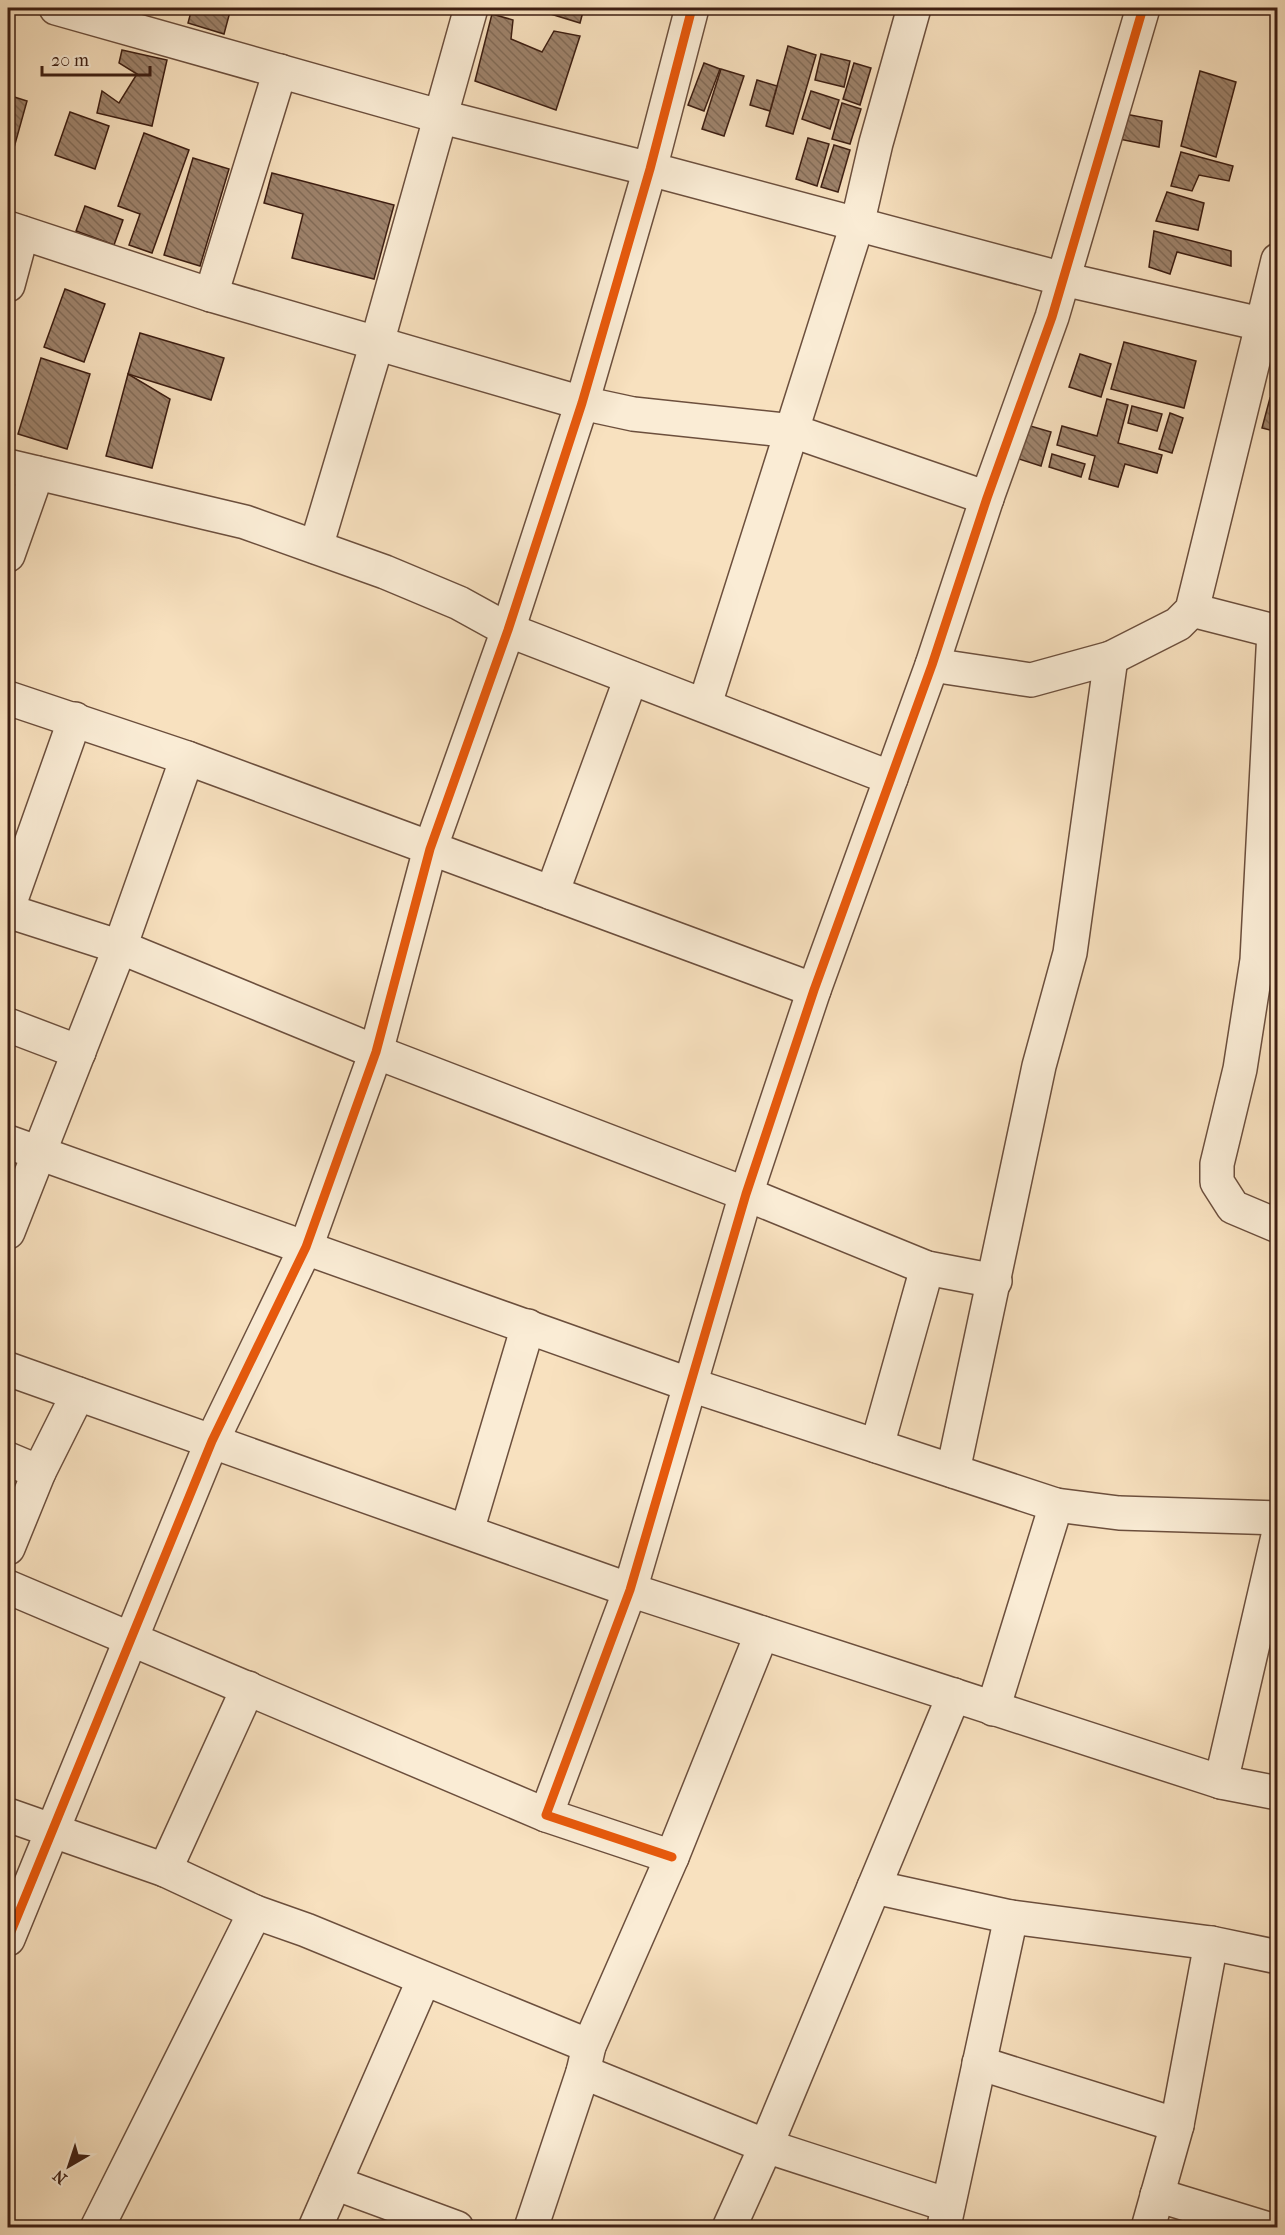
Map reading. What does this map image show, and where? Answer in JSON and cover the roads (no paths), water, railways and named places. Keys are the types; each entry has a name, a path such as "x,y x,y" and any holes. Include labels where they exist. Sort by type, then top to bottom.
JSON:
{"street":[{"path":"56,8 442,117 650,169 1063,279 1261,324"},
{"path":"316,547 442,117 471,8"},
{"path":"8,1939 212,1441 306,1247 376,1052 430,849 508,630 582,403 650,169 692,8"},
{"path":"705,704 857,225 876,143 914,8"},
{"path":"546,1815 630,1590 688,1384 746,1194 814,990 932,665 987,498 1052,317 1143,8"},
{"path":"211,295 280,71"},
{"path":"8,285 15,231 211,295 582,403 633,414 793,431 987,498"},
{"path":"932,665 1031,680 1111,658 1178,624 1192,610 1278,260"},
{"path":"8,555 22,470 245,522 459,603 508,630 705,704 891,778"},
{"path":"1192,610 1276,631 1257,960 1240,1069 1218,1164 1217,1182 1233,1207 1278,1226"},
{"path":"953,1471 1039,1066 1070,953 1111,658"},
{"path":"552,893 631,678"},
{"path":"8,698 187,758 814,990"},
{"path":"75,719 8,910 120,947 376,1052 746,1194 927,1268 995,1281"},
{"path":"8,1232 120,947 187,758"},
{"path":"8,1024 79,1052"},
{"path":"8,1142 688,1384 1056,1505 1119,1513 1278,1518"},
{"path":"877,1446 927,1268"},
{"path":"467,1531 528,1326"},
{"path":"8,1369 630,1590 1221,1782 1278,1793"},
{"path":"8,1548 39,1472 78,1394"},
{"path":"8,1459 39,1472"},
{"path":"993,1709 1056,1505"},
{"path":"1221,1782 1278,1536"},
{"path":"8,1587 546,1815 672,1857"},
{"path":"531,2228 586,2059 672,1857 762,1633"},
{"path":"165,1870 248,1688"},
{"path":"729,2228 766,2146 954,1695"},
{"path":"8,1815 165,1870 255,1912 424,1978 766,2146 946,2216 1011,1917"},
{"path":"874,1887 1011,1917 1211,1943 1278,1958"},
{"path":"97,2228 255,1912"},
{"path":"1148,2228 1177,2125 1211,1943"},
{"path":"315,2228 424,1978"},
{"path":"979,2062 1177,2125"},
{"path":"335,2182 457,2228"},
{"path":"1157,2195 1265,2228"}]}
